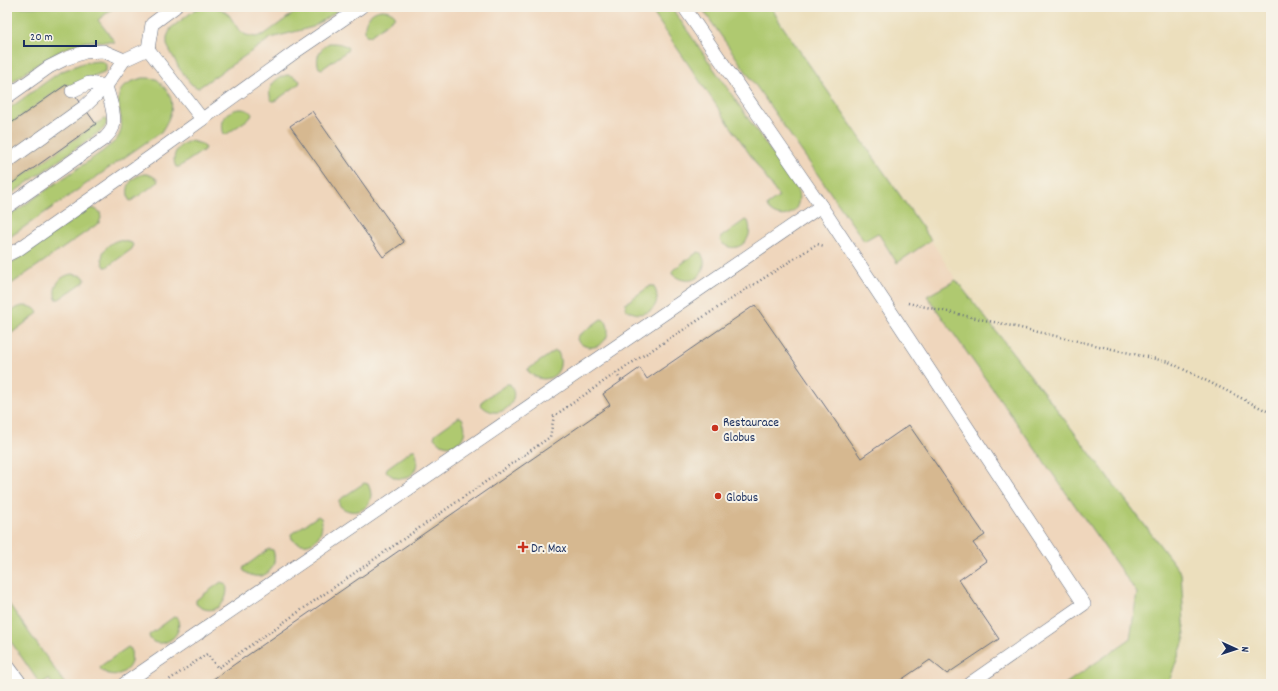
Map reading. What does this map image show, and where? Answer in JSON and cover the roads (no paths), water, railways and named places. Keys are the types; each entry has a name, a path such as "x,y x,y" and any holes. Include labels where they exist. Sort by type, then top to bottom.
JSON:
{"lane":[{"path":"175,7 152,24 148,49 202,120"},
{"path":"7,255 19,249 202,120 295,52 361,7"},
{"path":"684,7 820,206 1084,604 969,684"},
{"path":"7,162 84,106 106,86 124,60 148,49"},
{"path":"7,96 49,67 65,59 85,52 103,51 124,60"},
{"path":"72,91 89,83 106,86"},
{"path":"7,207 105,138 110,132 113,127 113,116 106,86"},
{"path":"124,684 820,206"},
{"path":"7,665 20,684"}],"place":[{"name":"Restaurace Globus","path":"715,428"},
{"name":"Globus","path":"718,496"},
{"name":"Dr. Max","path":"523,547"}]}
